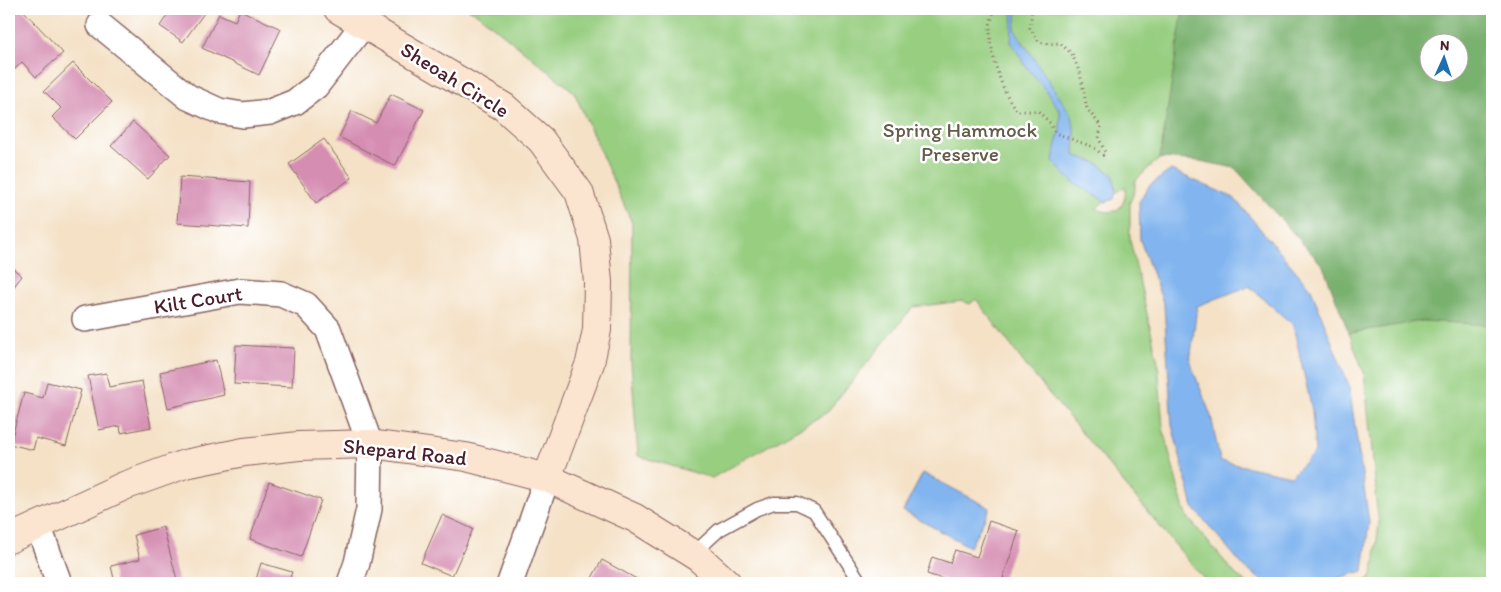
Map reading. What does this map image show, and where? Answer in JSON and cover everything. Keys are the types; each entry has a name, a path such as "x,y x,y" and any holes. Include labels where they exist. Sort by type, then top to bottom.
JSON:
{"street":[{"name":"Sheoah Circle","path":"338,9 504,107 541,140 579,192 594,239 598,282 597,330 590,363 548,478"},
{"path":"100,25 188,97 219,111 243,115 270,112 295,102 316,86 364,24"},
{"name":"Kilt Court","path":"85,319 240,291 281,294 306,305 328,329 370,444"},
{"path":"350,583 369,509 370,444"},
{"name":"Shepard Road","path":"9,539 124,486 185,464 244,452 299,446 370,444 466,457 548,478 635,518 692,554 727,583"},
{"path":"510,583 548,478"},
{"path":"38,524 59,583"}],"lane":[{"path":"692,554 719,530 756,509 774,503 797,503 814,511 861,583"}],"path":[{"path":"995,9 990,26 994,64 1011,103 1017,112 1038,112 1050,123 1055,133 1093,147 1103,155 1105,152 1099,139 1101,126 1087,108 1080,73 1072,54 1060,43 1049,44 1039,42 1030,28 1032,9"}],"green space":[{"name":"Spring Hammock Preserve","path":"468,9 1492,9 1492,583 1359,583 1370,578 1373,572 1379,523 1364,373 1349,333 1385,327 1308,47 1153,164 1135,181 1135,190 1130,202 1130,240 1158,362 1163,428 1184,510 1186,515 1236,575 1248,583 1207,583 1027,367 976,299 970,304 963,301 913,307 826,413 712,478 638,456 631,363 632,223 574,92 478,14","holes":["1125,186 1122,204 1114,211 1109,212 1096,208"]},
{"path":"1183,9 1492,9 1492,325 1422,321 1349,333 1323,266 1235,168 1200,161 1160,158"}],"water":[{"path":"1013,9 1017,9 1015,30 1072,116 1075,134 1074,155 1097,163 1113,175 1116,189 1114,199 1106,202 1071,181 1053,162 1060,130 1060,111 1025,65 1011,42"},
{"path":"1171,170 1234,198 1311,289 1349,386 1369,522 1363,571 1321,583 1265,583 1244,567 1193,507 1172,425 1164,305 1140,240 1139,202 1149,186","holes":["1249,286 1293,325 1312,410 1315,452 1291,476 1220,461 1211,416 1190,362 1197,306"]},
{"path":"923,473 990,508 970,547 903,511"}],"building":[{"path":"19,9 22,9 63,53 36,77 22,62 11,73 9,71 9,18"},
{"path":"166,9 207,9 183,42 160,26 170,11"},
{"path":"240,10 281,29 259,75 202,48 219,14 235,21"},
{"path":"73,63 112,102 75,139 52,117 61,108 44,91"},
{"path":"391,94 424,110 395,166 339,137 352,111 376,123"},
{"path":"133,122 170,155 148,179 111,146"},
{"path":"324,139 352,178 316,203 289,164"},
{"path":"180,177 250,182 248,228 177,223"},
{"path":"9,265 22,276 9,293"},
{"path":"236,345 294,348 292,387 234,384"},
{"path":"216,360 224,395 168,408 160,372"},
{"path":"106,373 109,387 142,381 151,427 121,433 120,426 99,430 88,376"},
{"path":"47,382 81,390 66,446 36,438 33,450 10,444 24,393 43,398"},
{"path":"269,482 321,500 301,557 250,539"},
{"path":"442,515 473,529 452,576 421,563"},
{"path":"989,521 1019,531 1003,578 1017,583 948,583 949,581 927,574 932,557 950,563 955,550 977,557"},
{"path":"163,527 178,583 115,583 111,566 140,559 134,535"},
{"path":"602,560 644,583 589,583"},
{"path":"261,563 292,572 288,583 255,583"}]}
